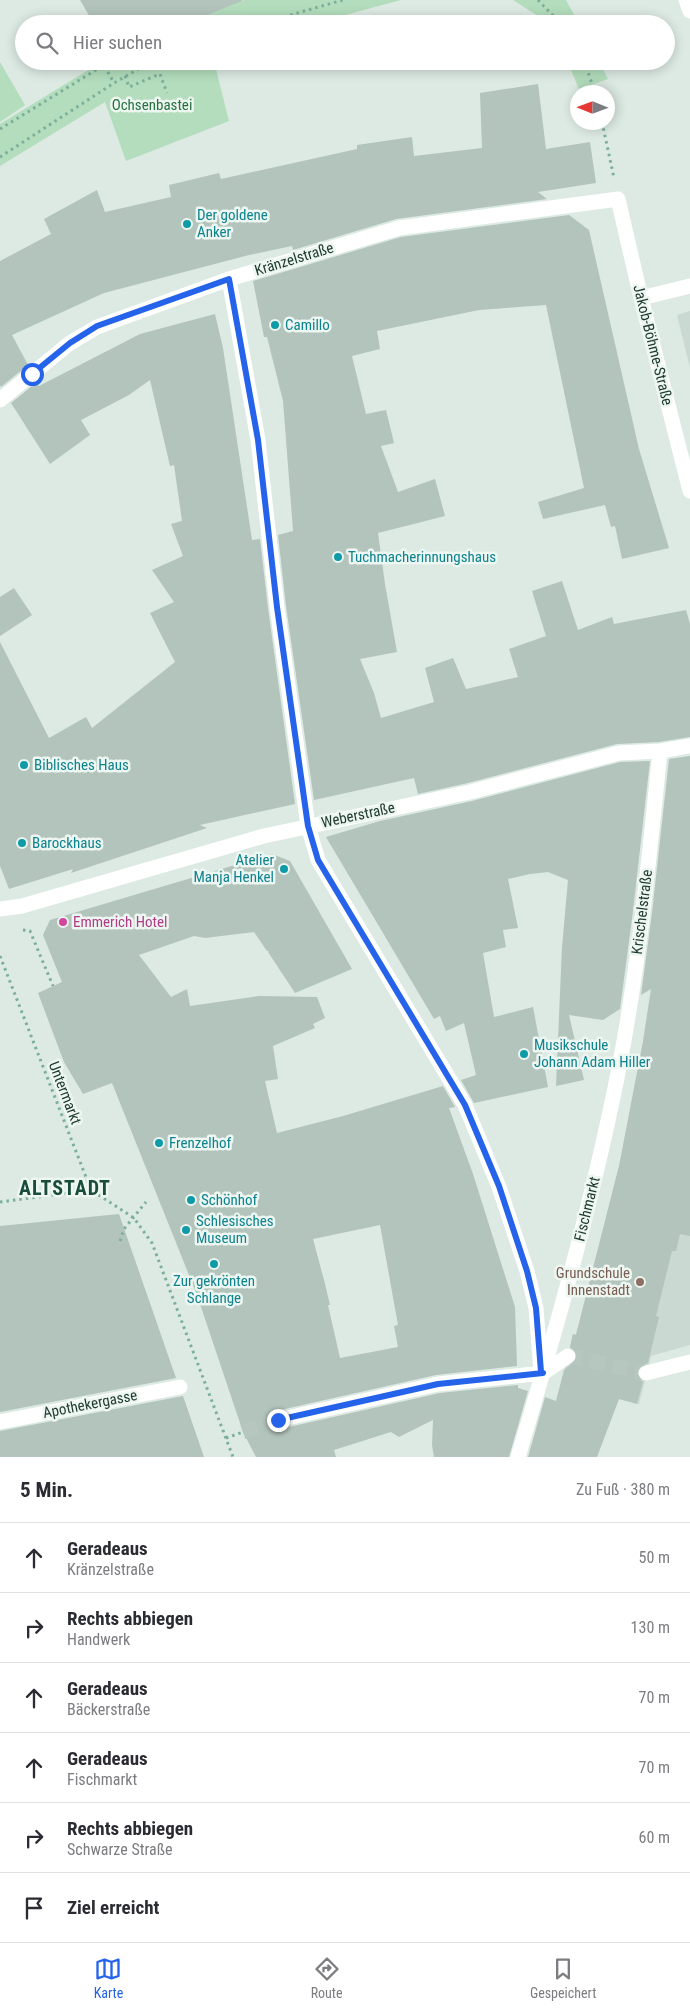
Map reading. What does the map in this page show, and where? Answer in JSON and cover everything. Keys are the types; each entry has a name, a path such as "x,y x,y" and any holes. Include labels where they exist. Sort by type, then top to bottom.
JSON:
{"street":[{"path":"686,0 690,11"},
{"name":"Kränzelstraße","path":"0,400 70,343 97,326 229,279 399,228 618,199"},
{"name":"Jakob-Böhme-Straße","path":"618,199 690,491"},
{"path":"229,279 258,440 277,607 308,826 318,860 465,1105 499,1186 527,1271 536,1308 541,1372 543,1373"},
{"path":"641,298 690,286"},
{"name":"Weberstraße","path":"0,909 22,906 264,836 470,792 619,753 660,751 690,746"},
{"name":"Krischelstraße","path":"618,1072 645,894 660,751"},
{"name":"Fischmarkt","path":"518,1457 543,1373 598,1169 618,1072"},
{"path":"278,1420 438,1384 543,1373 568,1356"},
{"path":"646,1373 690,1362"},
{"name":"Apothekergasse","path":"0,1422 180,1387"}],"path":[{"path":"290,15 343,0"},
{"path":"538,0 552,15"},
{"path":"0,129 96,70"},
{"path":"107,70 114,83"},
{"path":"0,157 136,70"},
{"path":"587,70 593,85"},
{"path":"125,76 129,87 160,74 167,93"},
{"path":"604,130 618,199"},
{"path":"20,930 30,931 53,986"},
{"name":"Untermarkt","path":"0,956 91,1190"},
{"path":"0,1202 91,1190 134,1218 152,1243 233,1457"},
{"path":"120,1241 124,1229 146,1202"},
{"path":"226,1438 243,1432"}],"shaded area":[{"path":"690,311 690,368 677,315"},
{"name":"Grundschule Innenstadt","path":"619,1166 664,1174 690,1176 690,1345 651,1356 639,1404 561,1385 573,1334 576,1334 603,1229 606,1230 606,1217"}],"green space":[{"path":"244,0 401,0 345,15 208,15"},
{"path":"513,0 566,0 574,15 536,15"},
{"path":"0,62 25,105 0,122"},
{"name":"Ochsenbastei","path":"88,70 216,70 229,121 126,161 105,102 0,166 0,124"},
{"path":"571,70 604,70 608,79 591,85 577,85"}],"building":[{"path":"80,0 242,0 208,15 89,15"},
{"path":"538,84 546,149 590,142 596,183 538,192 547,199 396,219 293,250 292,246 249,255 104,293 12,335 28,365 1,387 0,261 51,234 44,219 97,190 105,212 171,197 169,185 219,173 221,179 357,149 357,145 412,137 414,156 482,148 480,93"},
{"path":"569,215 589,230 639,449 669,548 622,559 615,526 611,527 605,505 543,519 538,502 584,488 546,305 479,310 377,331 380,349 352,356 366,414 386,410 394,443 381,446 398,492 435,479 445,516 378,533 397,652 360,659 374,693 381,718 434,702 425,668 453,658 466,689 518,677 509,649 546,636 532,591 562,581 578,630 612,617 614,624 686,610 690,624 690,737 659,742 617,744 468,783 418,794 414,778 314,800 286,606 278,535 293,531 283,401 267,337 264,337 253,281 401,237"},
{"path":"215,314 223,348 252,540 260,539 295,804 200,825 207,828 71,873 73,869 9,889 0,866 0,642 49,738 86,717 92,728 175,662 150,613 174,602 152,570 183,556 171,524 182,521 174,465 170,466 150,380 129,395 81,420 90,435 50,464 11,403 37,382 39,386 140,334"},
{"path":"14,588 32,615 0,636 0,597"},
{"path":"690,756 690,1236 680,1234 676,1251 672,1251 656,1316 659,1317 648,1363 640,1366 637,1371 639,1379 643,1382 637,1404 619,1399 597,1457 528,1457 545,1397 556,1401 564,1370 577,1360 576,1351 570,1347 573,1334 576,1335 619,1166 651,989 641,995 669,759"},
{"path":"650,761 620,1009 603,1020 569,1015 584,1080 556,1086 562,947 568,880 548,872 530,874 508,879 518,928 503,930 506,947 483,953 494,1017 533,1007 548,1087 474,1103 461,1080 476,1075 464,1023 446,1031 440,1016 434,1019 326,837 380,821 472,801 620,762"},
{"path":"272,854 290,861 352,969 295,993 269,951 267,951 254,932 205,938 194,936 139,955 171,997 187,989 190,1006 259,996 317,997 325,1018 313,1024 315,1028 273,1046 278,1079 265,1081 277,1133 343,1116 443,1086 455,1107 449,1108 473,1174 515,1307 517,1366 436,1375 276,1411 269,1417 269,1423 275,1429 280,1429 440,1393 518,1385 518,1388 528,1391 509,1457 434,1457 432,1445 433,1420 399,1437 391,1432 334,1450 336,1457 256,1457 243,1432 197,1295 112,1083 83,1094 64,1062 38,993 62,982 43,935 50,920","holes":["380,1225 398,1325 394,1326 398,1347 340,1358 328,1305 330,1305 313,1239"]},
{"path":"119,1214 176,1378 0,1412 0,1226"},
{"path":"183,1396 204,1457 0,1457 0,1431"}],"tunnel":[{"path":"568,1356 646,1373"},
{"path":"243,1432 278,1420"}],"place":[{"name":"Der goldene Anker","path":"187,224"},
{"name":"Camillo","path":"275,325"},
{"name":"Tuchmacherinnungshaus","path":"338,557"},
{"name":"Biblisches Haus","path":"24,765"},
{"name":"Barockhaus","path":"22,843"},
{"name":"Atelier Manja Henkel","path":"284,869"},
{"name":"Emmerich Hotel","path":"63,922"},
{"name":"Musikschule Johann Adam Hiller","path":"524,1054"},
{"name":"Frenzelhof","path":"159,1143"},
{"name":"Schönhof","path":"191,1200"},
{"name":"Schlesisches Museum","path":"186,1230"},
{"name":"Zur gekrönten Schlange","path":"214,1264"},
{"name":"Grundschule Innenstadt","path":"640,1282"}],"district":[{"name":"ALTSTADT","path":"65,1188"}],"route":[{"path":"32,374 70,343 97,326 229,279 258,440 277,607 308,826 318,860 465,1105 499,1186 527,1271 536,1308 541,1372 543,1373 438,1384 278,1420"}]}
